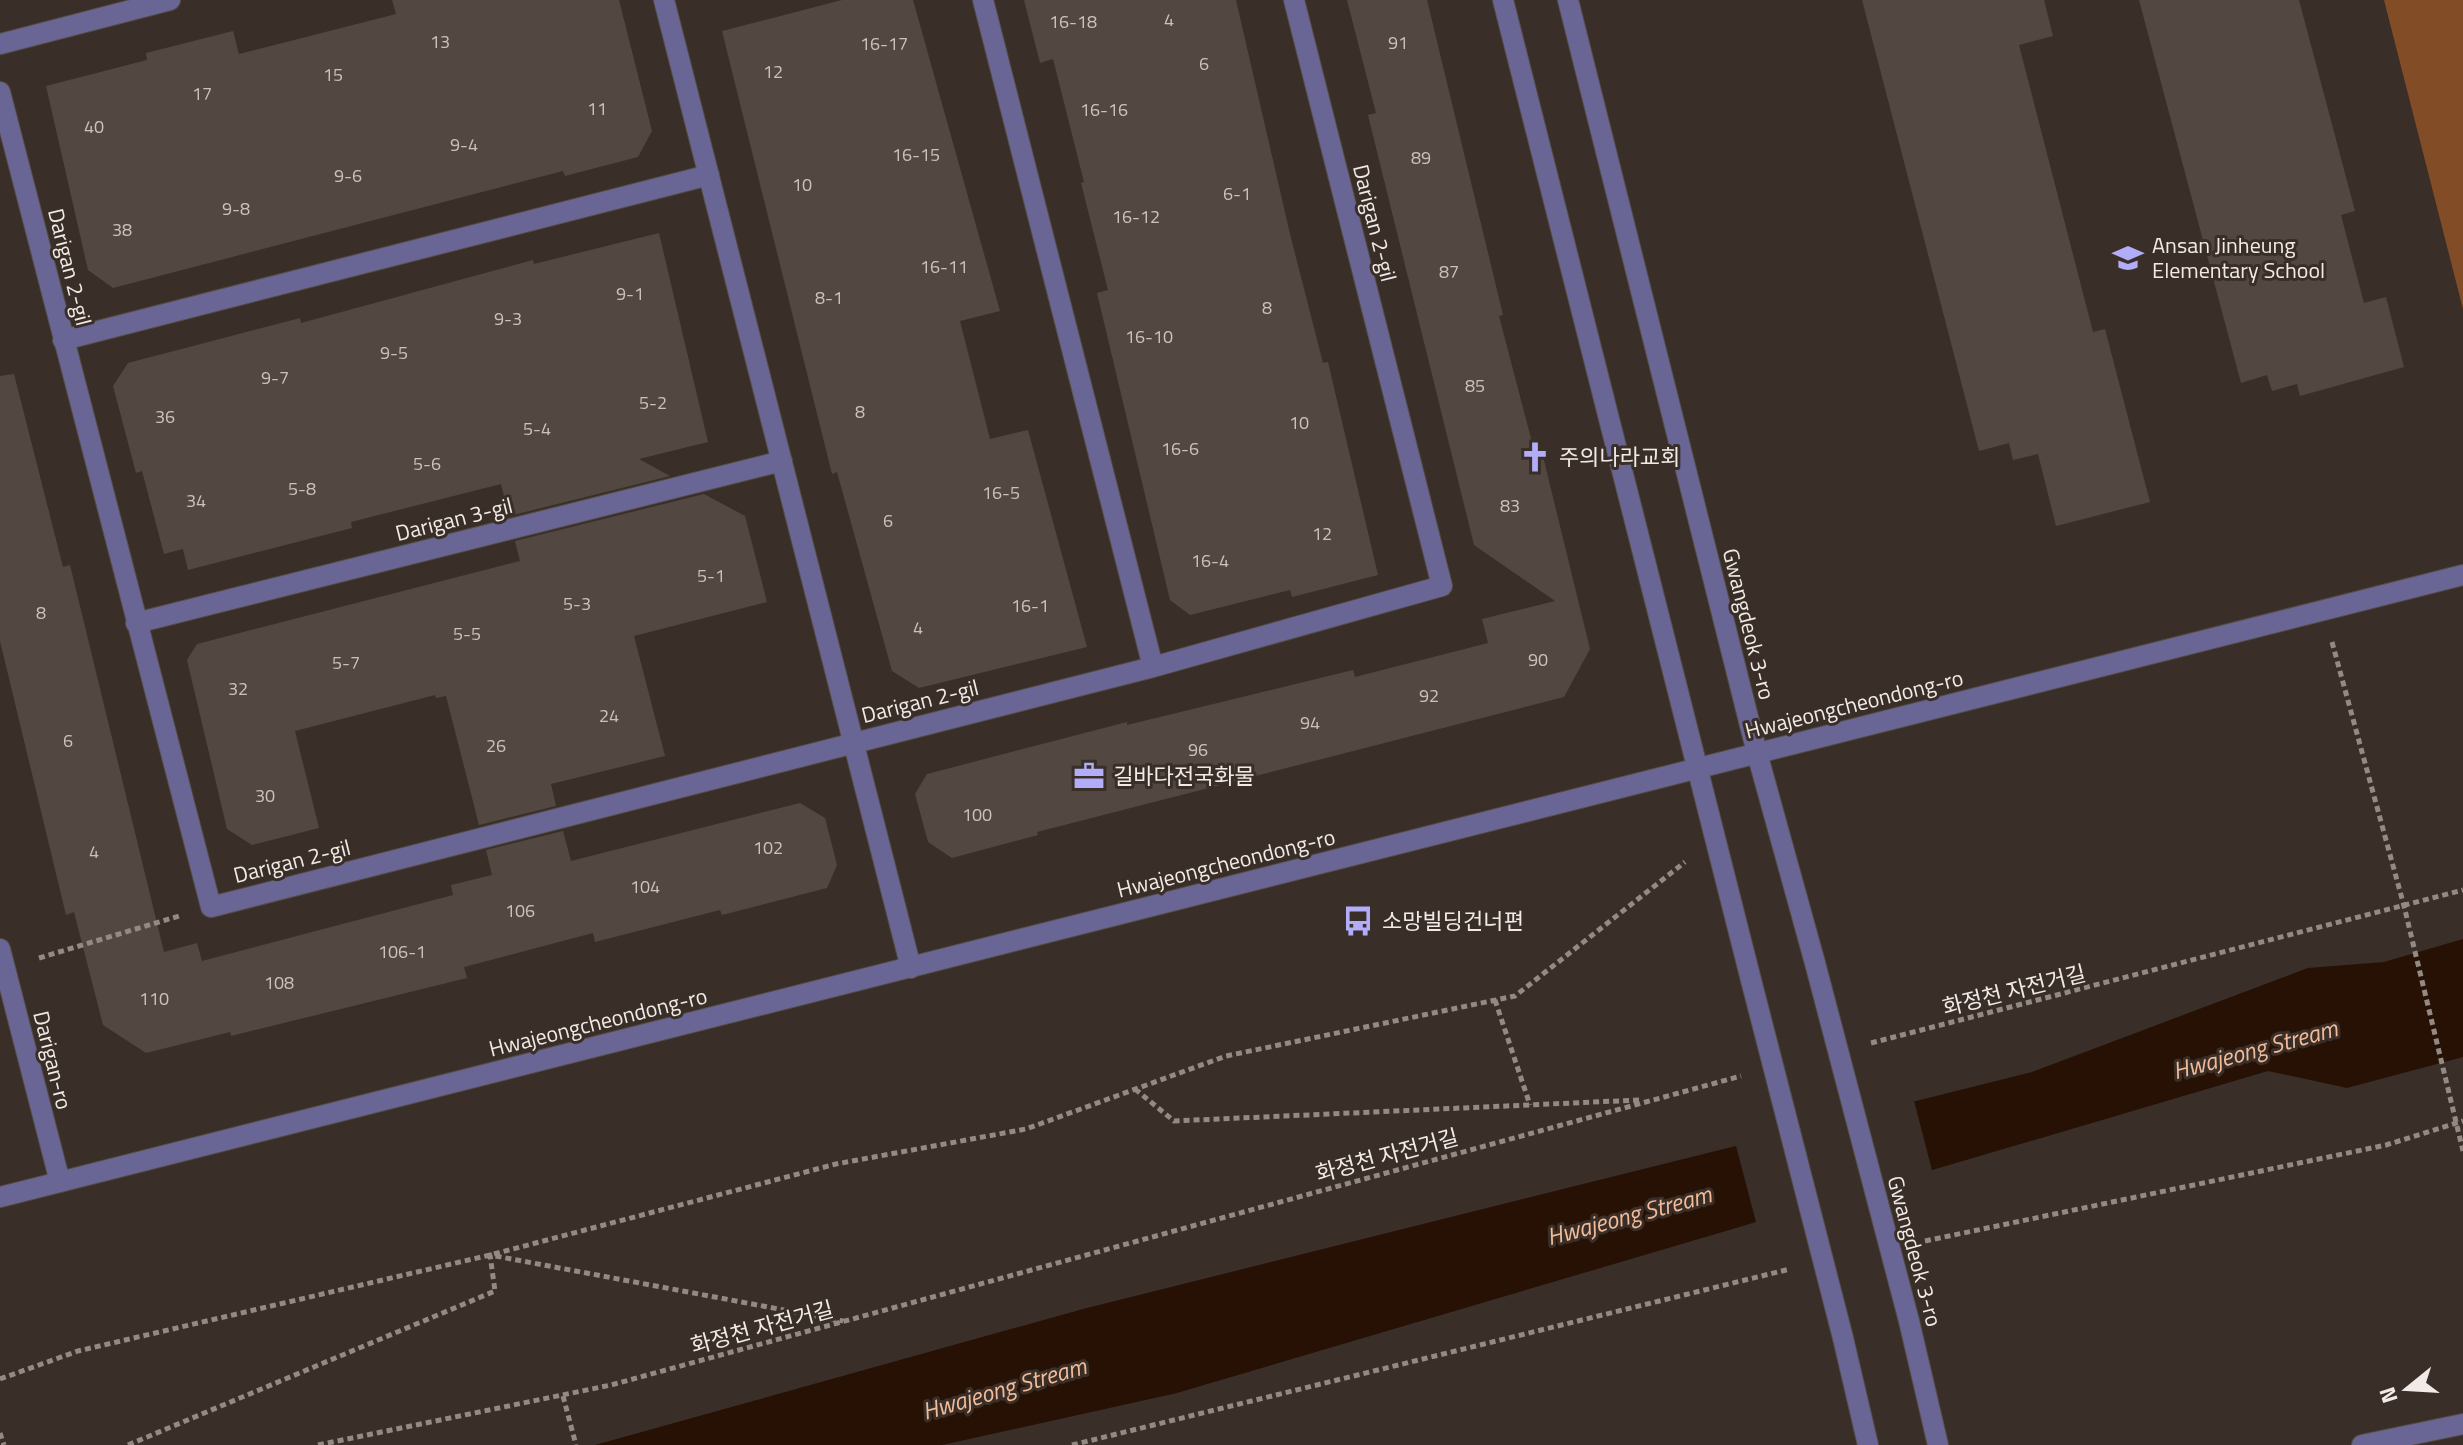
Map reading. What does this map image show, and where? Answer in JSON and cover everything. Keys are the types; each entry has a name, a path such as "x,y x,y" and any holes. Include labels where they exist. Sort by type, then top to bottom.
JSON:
{"street":[{"path":"0,44 170,0"},
{"path":"664,0 911,968"},
{"path":"983,0 1153,667"},
{"name":"Darigan 2-gil","path":"0,92 211,907 1153,667 1442,586 1294,0"},
{"path":"1503,0 1868,1445"},
{"name":"Gwangdeok 3-ro","path":"1568,0 1757,753 1909,1321 1938,1445"},
{"path":"63,340 709,175"},
{"name":"Darigan 3-gil","path":"136,623 782,461"},
{"name":"Hwajeongcheondong-ro","path":"0,1197 2463,575"},
{"name":"Darigan-ro","path":"2,959 60,1182"},
{"path":"2362,1445 2463,1424"}],"path":[{"path":"2324,610 2404,906 2463,1151"},
{"path":"0,1379 78,1351 490,1255 836,1164 1026,1129 1226,1056 1515,996 1714,839"},
{"name":"화정천 자전거길","path":"1864,1045 2463,890"},
{"path":"2,959 211,907"},
{"path":"1495,1000 1530,1105"},
{"name":"화정천 자전거길","path":"318,1445 563,1395 1756,1072"},
{"path":"1135,1089 1174,1121 1648,1100"},
{"path":"1922,1242 2386,1145 2463,1121"},
{"path":"490,1255 844,1321"},
{"path":"128,1445 495,1291 490,1255"},
{"path":"1072,1445 1798,1268"},
{"path":"563,1395 576,1445"},
{"path":"0,1433 4,1445"}],"shaded area":[{"path":"2384,0 2463,0 2463,309"}],"water":[{"name":"Hwajeong Stream","path":"2463,939 2463,1057 2347,1088 2268,1071 1177,1393 942,1445 595,1445 1083,1309 2032,1072 2308,968 2384,962"}],"pier":[{"path":"1913,1097 1933,1174 1757,1226 1735,1142"}],"building":[{"path":"392,0 619,0 652,131 638,157 565,176 563,171 113,288 88,270 46,86 147,60 146,53 233,31 239,54 396,14"},
{"path":"842,0 913,0 1000,311 960,321 990,439 1028,430 1087,647 919,688 892,671 837,472 832,474 722,31"},
{"path":"1024,0 1236,0 1290,234 1323,363 1328,362 1378,575 1292,597 1290,590 1190,615 1170,600 1097,293 1108,290 1081,183 1084,182 1053,59 1040,63"},
{"path":"1347,0 1427,0 1503,315 1499,316 1533,446 1540,444 1590,649 1564,697 1037,832 1038,835 952,858 928,842 915,794 927,774 1127,722 1127,725 1353,670 1355,677 1488,643 1482,619 1555,601 1474,545 1368,115 1376,113"},
{"name":"Ansan Jinheung Elementary School","path":"1862,0 2044,0 2053,36 2019,45 2093,332 2105,329 2150,502 2056,526 2038,454 2013,460 2009,443 1979,451"},
{"name":"Ansan Jinheung Elementary School","path":"2139,0 2299,0 2355,211 2341,215 2364,303 2386,297 2404,367 2300,396 2297,384 2272,391 2267,375 2241,383"},
{"path":"659,233 708,442 639,459 670,476 509,516 501,484 351,522 352,528 188,570 183,549 164,554 142,471 136,473 113,386 128,363 300,318 301,323 533,260 534,264"},
{"path":"14,374 63,567 70,565 164,952 197,943 202,961 453,895 451,885 492,875 486,850 563,831 571,861 800,803 825,818 837,865 827,888 722,915 720,910 595,942 593,933 464,967 467,978 231,1036 230,1032 146,1053 103,1025 74,912 66,915 0,641 0,376"},
{"path":"704,494 745,516 767,602 634,636 665,756 551,784 556,806 479,825 446,696 436,698 435,695 295,731 319,828 252,845 227,829 187,660 197,644 520,561 515,541"}],"place":[{"name":"Ansan Jinheung Elementary School","path":"2128,258"},
{"name":"주의나라교회","path":"1535,457"},
{"name":"길바다전국화물","path":"1089,776"},
{"name":"소망빌딩건너편","path":"1358,921"}]}
